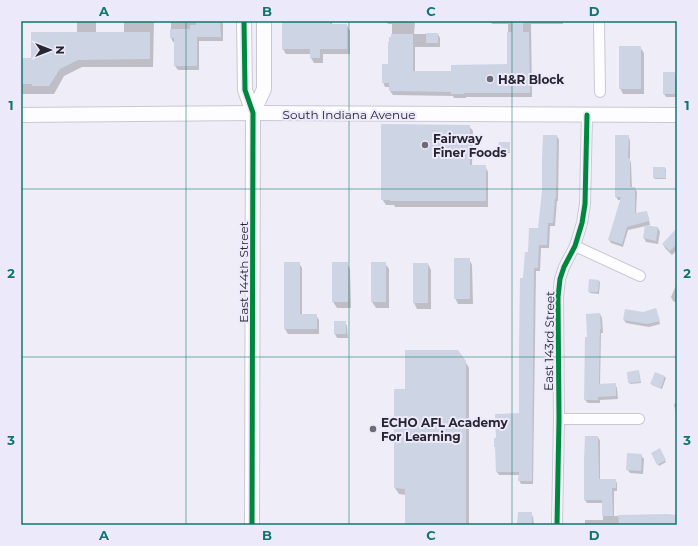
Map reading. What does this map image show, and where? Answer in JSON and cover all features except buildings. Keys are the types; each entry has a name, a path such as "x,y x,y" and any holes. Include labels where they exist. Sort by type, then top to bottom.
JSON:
{"main road":[{"name":"East 144th Street","path":"244,21 245,90 253,113 252,525"},
{"name":"East 144th Street","path":"253,113 264,89 264,21"},
{"name":"South Indiana Avenue","path":"21,115 253,113 677,115"}],"street":[{"path":"599,21 600,92"},
{"name":"East 143rd Street","path":"557,525 558,297 560,280 564,267 575,246 582,223 585,204 587,115"},
{"path":"575,246 640,276"},
{"path":"558,419 639,419"}],"cycle path":[{"path":"244,21 245,90 253,113 252,525"},
{"path":"557,525 559,419 558,297 560,279 564,267 575,246 582,223 585,204 587,115"}],"place":[{"name":"H&R Block","path":"490,79"},
{"name":"Fairway Finer Foods","path":"425,145"},
{"name":"ECHO AFL Academy For Learning","path":"373,429"}]}
